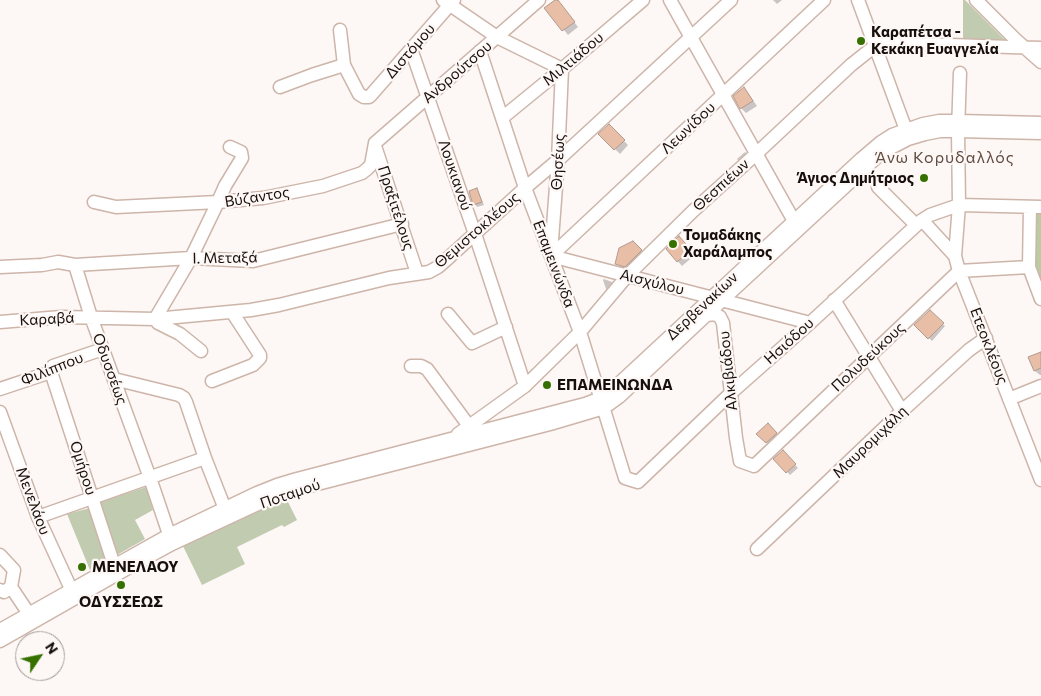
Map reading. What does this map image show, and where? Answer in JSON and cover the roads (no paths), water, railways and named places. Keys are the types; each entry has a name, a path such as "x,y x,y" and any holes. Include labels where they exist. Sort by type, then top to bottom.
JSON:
{"street":[{"name":"Ανδρούτσου","path":"374,143 539,0"},
{"name":"Μιλτιάδου","path":"502,118 643,0"},
{"path":"670,0 794,221"},
{"name":"Θεμιστοκλέους","path":"155,319 270,307 389,278 429,272 438,267 558,160 731,0"},
{"name":"Λεωνίδου","path":"551,256 824,0"},
{"path":"858,0 906,130"},
{"path":"976,0 1041,62"},
{"path":"449,2 497,37 562,69"},
{"name":"Διστόμου","path":"344,65 359,93 364,97 371,96 449,2"},
{"path":"280,87 344,65 340,30"},
{"path":"875,46 890,43 1041,48"},
{"name":"Θεσπιέων","path":"449,439 525,386 580,332 628,275 693,210 756,154 851,64 875,46"},
{"name":"Λουκιανού","path":"411,49 525,386"},
{"name":"Επαμεινώνδα","path":"480,51 525,188 580,332 625,478"},
{"name":"Θησέως","path":"551,256 562,69"},
{"path":"955,256 959,205 958,126 960,74"},
{"name":"Δερβενακίων","path":"602,403 619,397 708,315 717,298 794,221 870,150 892,136 931,123 1041,133"},
{"name":"Δερβενακίων","path":"602,403 613,389 887,150 903,141 958,126 1041,123"},
{"name":"Βύζαντος","path":"155,319 191,258 218,202 263,198 323,186 362,173 368,169 370,164 374,143"},
{"name":"Πραξιτέλους","path":"374,143 418,273"},
{"path":"94,202 116,207 218,202 225,186 242,158 241,152 230,147"},
{"name":"Ετεοκλέους","path":"878,188 955,256 959,271 1041,480"},
{"path":"959,205 1035,207 1029,267 1041,299"},
{"name":"Ησιόδου","path":"625,478 638,482 730,393 919,223 930,215 959,205"},
{"name":"Ι. Μεταξά","path":"75,265 191,258 253,260 402,224"},
{"name":"Αισχύλου","path":"551,256 810,322"},
{"path":"0,267 34,266 58,262 75,265"},
{"name":"Οδυσσέως","path":"75,265 91,317 171,540"},
{"path":"959,271 1029,267"},
{"name":"Πολυδεύκους","path":"736,438 740,461 754,466 959,271"},
{"path":"834,300 902,411"},
{"path":"212,381 252,365 260,358 232,312"},
{"path":"448,314 472,343 506,327"},
{"name":"Αλκιβιάδου","path":"708,315 715,314 720,317 723,323 736,438"},
{"name":"Καραβά","path":"0,322 61,317 155,319"},
{"path":"155,319 158,323 180,334 201,351"},
{"name":"Μαυρομιχάλη","path":"757,549 902,411 969,350 986,338"},
{"name":"Φιλίππου","path":"0,389 50,372 54,366 103,349"},
{"path":"411,366 421,366 426,369 469,426"},
{"name":"Ομήρου","path":"50,372 114,566"},
{"path":"114,379 180,395 184,398 225,509"},
{"path":"1009,399 1041,386"},
{"name":"Ποταμού","path":"0,641 128,568 171,540 257,493 285,483 449,439 602,403"},
{"name":"Ποταμού","path":"0,630 114,566 171,540 298,488 550,424 602,403"},
{"name":"Μενελάου","path":"0,412 38,517 71,589"},
{"path":"38,517 205,458"},
{"path":"0,556 14,570 4,591 29,614"}],"place":[{"name":"Καραπέτσα - Κεκάκη Ευαγγελία","path":"861,41"},
{"name":"Άγιος Δημήτριος","path":"924,178"},
{"name":"Τομαδάκης Χαράλαμπος","path":"673,244"},
{"name":"ΕΠΑΜΕΙΝΩΝΔΑ","path":"547,385"},
{"name":"ΜΕΝΕΛΑΟΥ","path":"82,567"},
{"name":"ΟΔYΣΣΕΩΣ","path":"121,585"}],"district":[{"name":"Άνω Κορυδαλλός","path":"945,158"}]}
